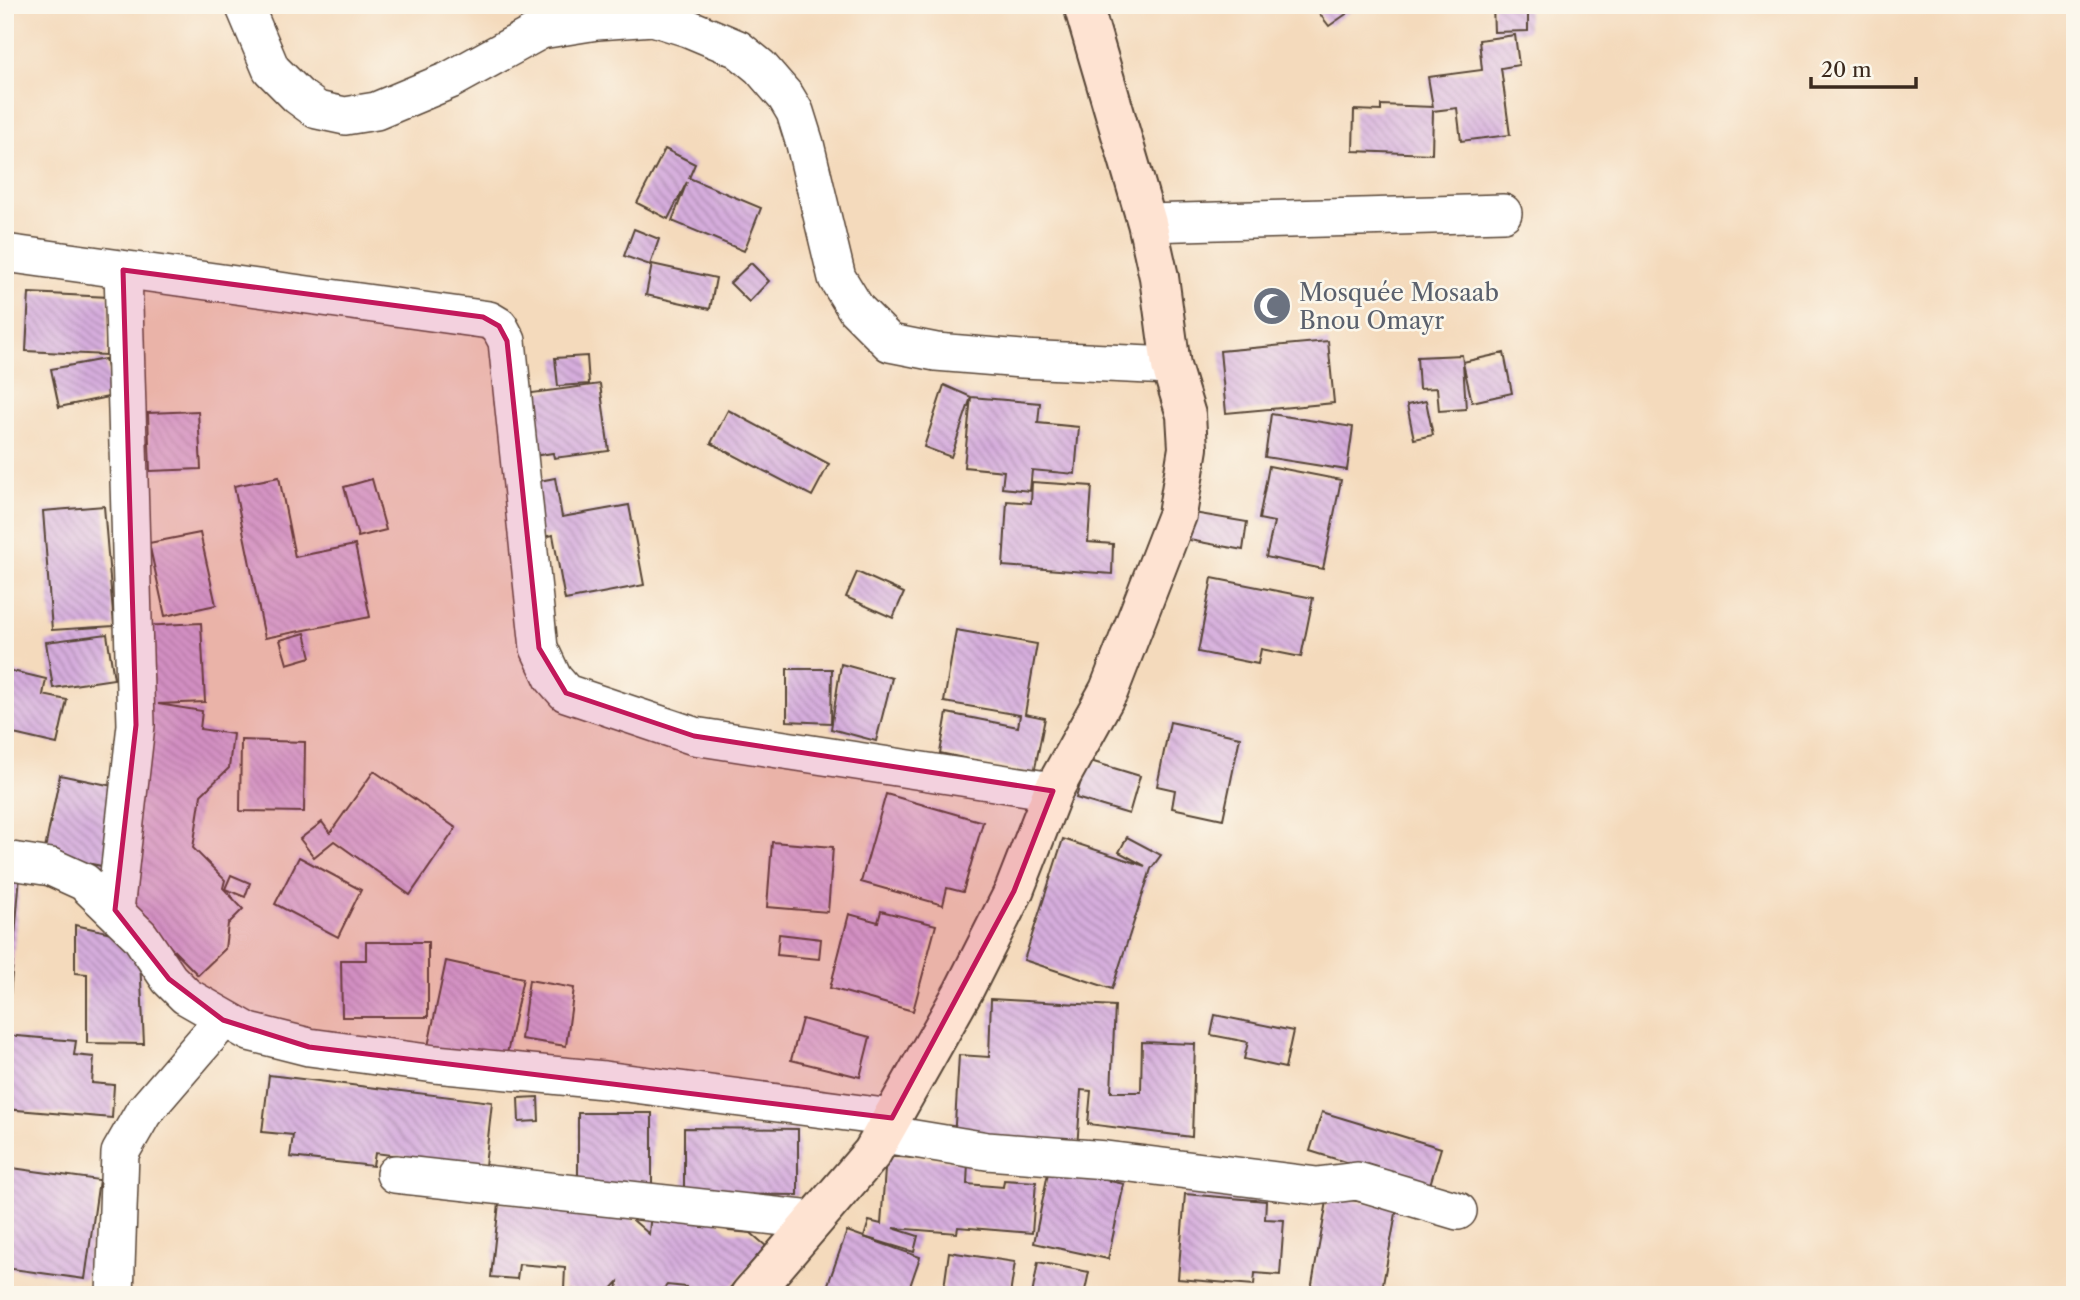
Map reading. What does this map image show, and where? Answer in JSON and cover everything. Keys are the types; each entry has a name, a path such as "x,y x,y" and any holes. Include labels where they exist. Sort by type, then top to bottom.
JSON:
{"street":[{"path":"244,5 271,69 298,96 317,110 345,116 376,111 450,80 541,30 597,21 653,17 688,28 738,50 760,67 786,97 795,112 806,144 837,278 862,316 890,343 936,352 1171,366"},
{"path":"750,1295 872,1153 962,992 1014,891 1053,791 1109,690 1177,515 1188,448 1186,415 1171,366 1159,277 1147,223 1083,5"},
{"path":"1147,223 1503,213"},
{"path":"5,253 483,317 499,326 507,341 538,648 553,678 566,694 694,736 1053,791"},
{"path":"116,910 136,725 123,270"},
{"path":"5,860 51,867 84,882 140,936 169,979 186,996 223,1020 249,1032 309,1047 435,1064 604,1080 888,1126 987,1151 1106,1160 1317,1186 1357,1181 1458,1211"},
{"path":"115,1295 120,1153 143,1113 223,1020"},
{"path":"396,1174 812,1220"}],"highlighted area":[{"path":"123,270 483,317 499,326 507,341 539,648 566,693 694,736 1053,791 1014,891 892,1118 309,1047 223,1020 169,979 115,910 136,725"}],"building":[{"path":"1322,5 1349,5 1352,10 1329,26 1316,9"},
{"path":"1493,5 1528,5 1528,31 1494,32"},
{"path":"1515,35 1519,65 1501,68 1510,135 1461,141 1457,108 1433,111 1432,154 1353,151 1354,110 1381,111 1381,105 1433,107 1428,77 1482,70 1479,40"},
{"path":"665,149 695,164 689,178 761,208 744,251 672,221 687,182 668,219 637,203"},
{"path":"634,229 659,239 650,265 624,256"},
{"path":"751,263 769,281 749,302 730,283"},
{"path":"652,264 716,278 710,309 646,295"},
{"path":"29,293 109,297 106,355 26,351"},
{"path":"1328,341 1334,403 1226,413 1220,351"},
{"path":"1504,353 1512,393 1472,402 1463,363 1466,409 1439,411 1437,388 1419,389 1417,357 1462,355 1463,362"},
{"path":"587,356 589,384 558,386 555,358"},
{"path":"105,359 113,396 59,407 51,369"},
{"path":"600,384 609,451 554,458 553,453 526,457 517,395"},
{"path":"944,385 971,397 951,457 924,447"},
{"path":"971,397 1040,403 1038,423 1079,427 1075,474 1032,470 1030,491 1002,488 1004,471 964,467"},
{"path":"1426,401 1433,435 1414,439 1407,405"},
{"path":"728,410 829,464 812,496 711,443"},
{"path":"198,411 201,469 150,471 148,413"},
{"path":"1271,414 1353,427 1347,470 1265,457"},
{"path":"1269,466 1341,480 1323,569 1266,557 1274,522 1259,519"},
{"path":"279,477 295,557 355,545 370,617 265,638 234,486"},
{"path":"555,478 562,517 629,505 644,585 565,600 553,535 535,539 524,484"},
{"path":"372,479 386,530 358,537 344,487"},
{"path":"1032,482 1092,486 1088,542 1113,544 1112,574 1003,566 1007,501 1031,503"},
{"path":"104,506 114,626 52,630 43,511"},
{"path":"1188,512 1247,522 1243,550 1184,539"},
{"path":"200,533 216,605 165,616 149,543"},
{"path":"857,572 904,593 893,618 846,597"},
{"path":"1212,578 1313,598 1301,657 1261,649 1258,664 1198,652"},
{"path":"201,623 205,702 158,704 202,711 200,729 233,734 229,768 201,795 193,848 225,880 223,888 243,909 228,924 225,949 198,975 124,900 142,626"},
{"path":"956,630 1037,644 1025,714 1045,718 1034,773 940,753 947,713 1018,727 1020,715 944,702"},
{"path":"305,633 311,657 287,664 280,640"},
{"path":"107,634 114,679 53,688 46,642"},
{"path":"841,664 892,678 876,741 831,729"},
{"path":"787,669 832,669 831,723 787,721"},
{"path":"8,670 46,679 43,695 67,700 57,744 5,732"},
{"path":"1170,722 1240,737 1223,819 1172,808 1175,790 1157,786"},
{"path":"241,740 305,742 304,812 240,811"},
{"path":"1087,760 1140,776 1129,814 1076,798"},
{"path":"374,771 456,828 410,895 334,841 314,857 300,839 322,822 330,833"},
{"path":"60,775 127,789 111,868 44,854"},
{"path":"886,794 983,822 963,892 947,888 943,905 861,882"},
{"path":"1127,837 1161,855 1151,869 1112,989 1024,960 1063,839 1145,866 1119,852"},
{"path":"772,842 833,847 828,912 767,907"},
{"path":"299,857 361,890 338,937 275,904"},
{"path":"5,874 20,875 10,996 5,996"},
{"path":"231,875 250,883 245,897 225,889"},
{"path":"881,911 936,925 913,1011 830,988 849,914 878,922"},
{"path":"75,925 139,939 144,1044 87,1043 87,974 75,973"},
{"path":"779,934 821,939 819,959 777,955"},
{"path":"366,942 428,942 428,1017 342,1017 341,960 366,960"},
{"path":"446,961 523,978 504,1068 427,1051"},
{"path":"529,980 574,988 566,1046 521,1039"},
{"path":"991,999 1115,1006 1111,1092 1141,1092 1142,1042 1195,1044 1192,1137 1088,1124 1091,1091 1081,1090 1077,1149 954,1141 959,1055 989,1057"},
{"path":"1215,1015 1293,1031 1285,1068 1244,1059 1248,1042 1211,1035"},
{"path":"802,1019 870,1037 860,1077 791,1060"},
{"path":"5,1035 76,1041 74,1055 94,1057 92,1083 114,1085 112,1118 5,1109"},
{"path":"269,1075 492,1102 485,1166 375,1153 373,1166 290,1157 293,1135 262,1132"},
{"path":"538,1097 539,1121 519,1122 518,1098"},
{"path":"1322,1112 1441,1148 1429,1188 1310,1151"},
{"path":"578,1113 652,1113 652,1187 578,1187"},
{"path":"684,1128 798,1129 798,1195 684,1194"},
{"path":"886,1156 968,1162 967,1184 1003,1187 1004,1180 1036,1182 1032,1233 958,1227 957,1233 893,1228 918,1236 914,1252 864,1237 869,1221 881,1224"},
{"path":"5,1167 99,1180 85,1279 5,1268"},
{"path":"1049,1168 1124,1184 1108,1259 1034,1243"},
{"path":"1185,1194 1266,1201 1265,1219 1284,1220 1280,1275 1255,1273 1254,1285 1178,1279"},
{"path":"1328,1196 1397,1208 1381,1295 1310,1295"},
{"path":"499,1203 626,1214 649,1234 651,1212 712,1217 729,1231 751,1233 766,1246 724,1295 686,1295 686,1287 667,1285 659,1295 617,1295 618,1282 608,1293 564,1289 565,1268 519,1264 517,1279 491,1277"},
{"path":"847,1231 920,1257 907,1295 850,1295 827,1287"},
{"path":"949,1252 1015,1262 1010,1295 943,1295"},
{"path":"1038,1262 1089,1272 1084,1295 1032,1295"}],"place":[{"name":"Mosquée Mosaab Bnou Omayr","path":"1272,306"}]}
